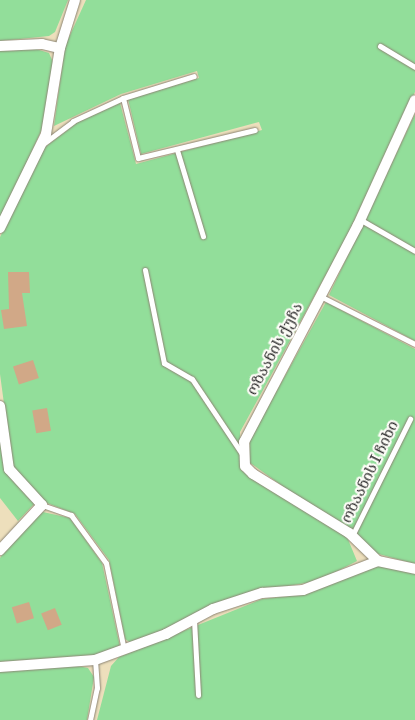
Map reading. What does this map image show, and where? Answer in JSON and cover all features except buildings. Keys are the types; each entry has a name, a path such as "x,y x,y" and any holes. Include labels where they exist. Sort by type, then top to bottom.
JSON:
{"street":[{"path":"0,228 41,146 60,48 75,0"},
{"path":"0,46 42,44 60,48"},
{"name":"ოზაანის ქუჩა","path":"244,456 247,432 360,220 415,100"},
{"path":"0,406 9,469 42,505 0,550"},
{"path":"244,456 253,474 352,536 378,561 415,569"},
{"path":"0,667 95,660 124,650 194,619 262,593 303,590 378,561"}],"lane":[{"path":"380,46 415,67"},
{"path":"41,146 73,122 123,98 194,76"},
{"path":"123,98 138,158 256,130"},
{"path":"177,150 203,236"},
{"path":"360,220 415,251"},
{"path":"145,270 164,363 192,379 244,456"},
{"path":"320,296 415,344"},
{"name":"ოზაანის I ჩიხი","path":"352,536 410,419"},
{"path":"42,505 71,515 106,563 124,650"},
{"path":"194,619 198,695"},
{"path":"90,720 96,706 95,660"}],"green space":[{"path":"0,0 68,0 55,32 49,36 0,41"},
{"path":"86,0 415,0 415,92 346,238 240,432 241,470 347,537 357,561 318,581 257,591 131,643 125,639 109,560 75,514 42,501 13,471 0,374 0,237 45,147 78,122 120,103 136,164 262,130 259,122 141,154 128,99 199,78 197,71 121,94 54,126 65,46"},
{"path":"36,49 49,53 53,62 42,129 0,221 0,51"},
{"path":"415,114 415,341 329,295"},
{"path":"326,302 415,349 415,564 375,553 249,462 250,439"},
{"path":"0,427 8,475 35,503 18,521 0,498"},
{"path":"43,512 70,518 102,563 120,647 97,655 0,662 0,558 14,537"},
{"path":"380,564 415,572 415,720 97,720 111,666 119,657 262,599 306,594"},
{"path":"73,665 88,668 94,677 87,720 0,720 0,669"}]}
